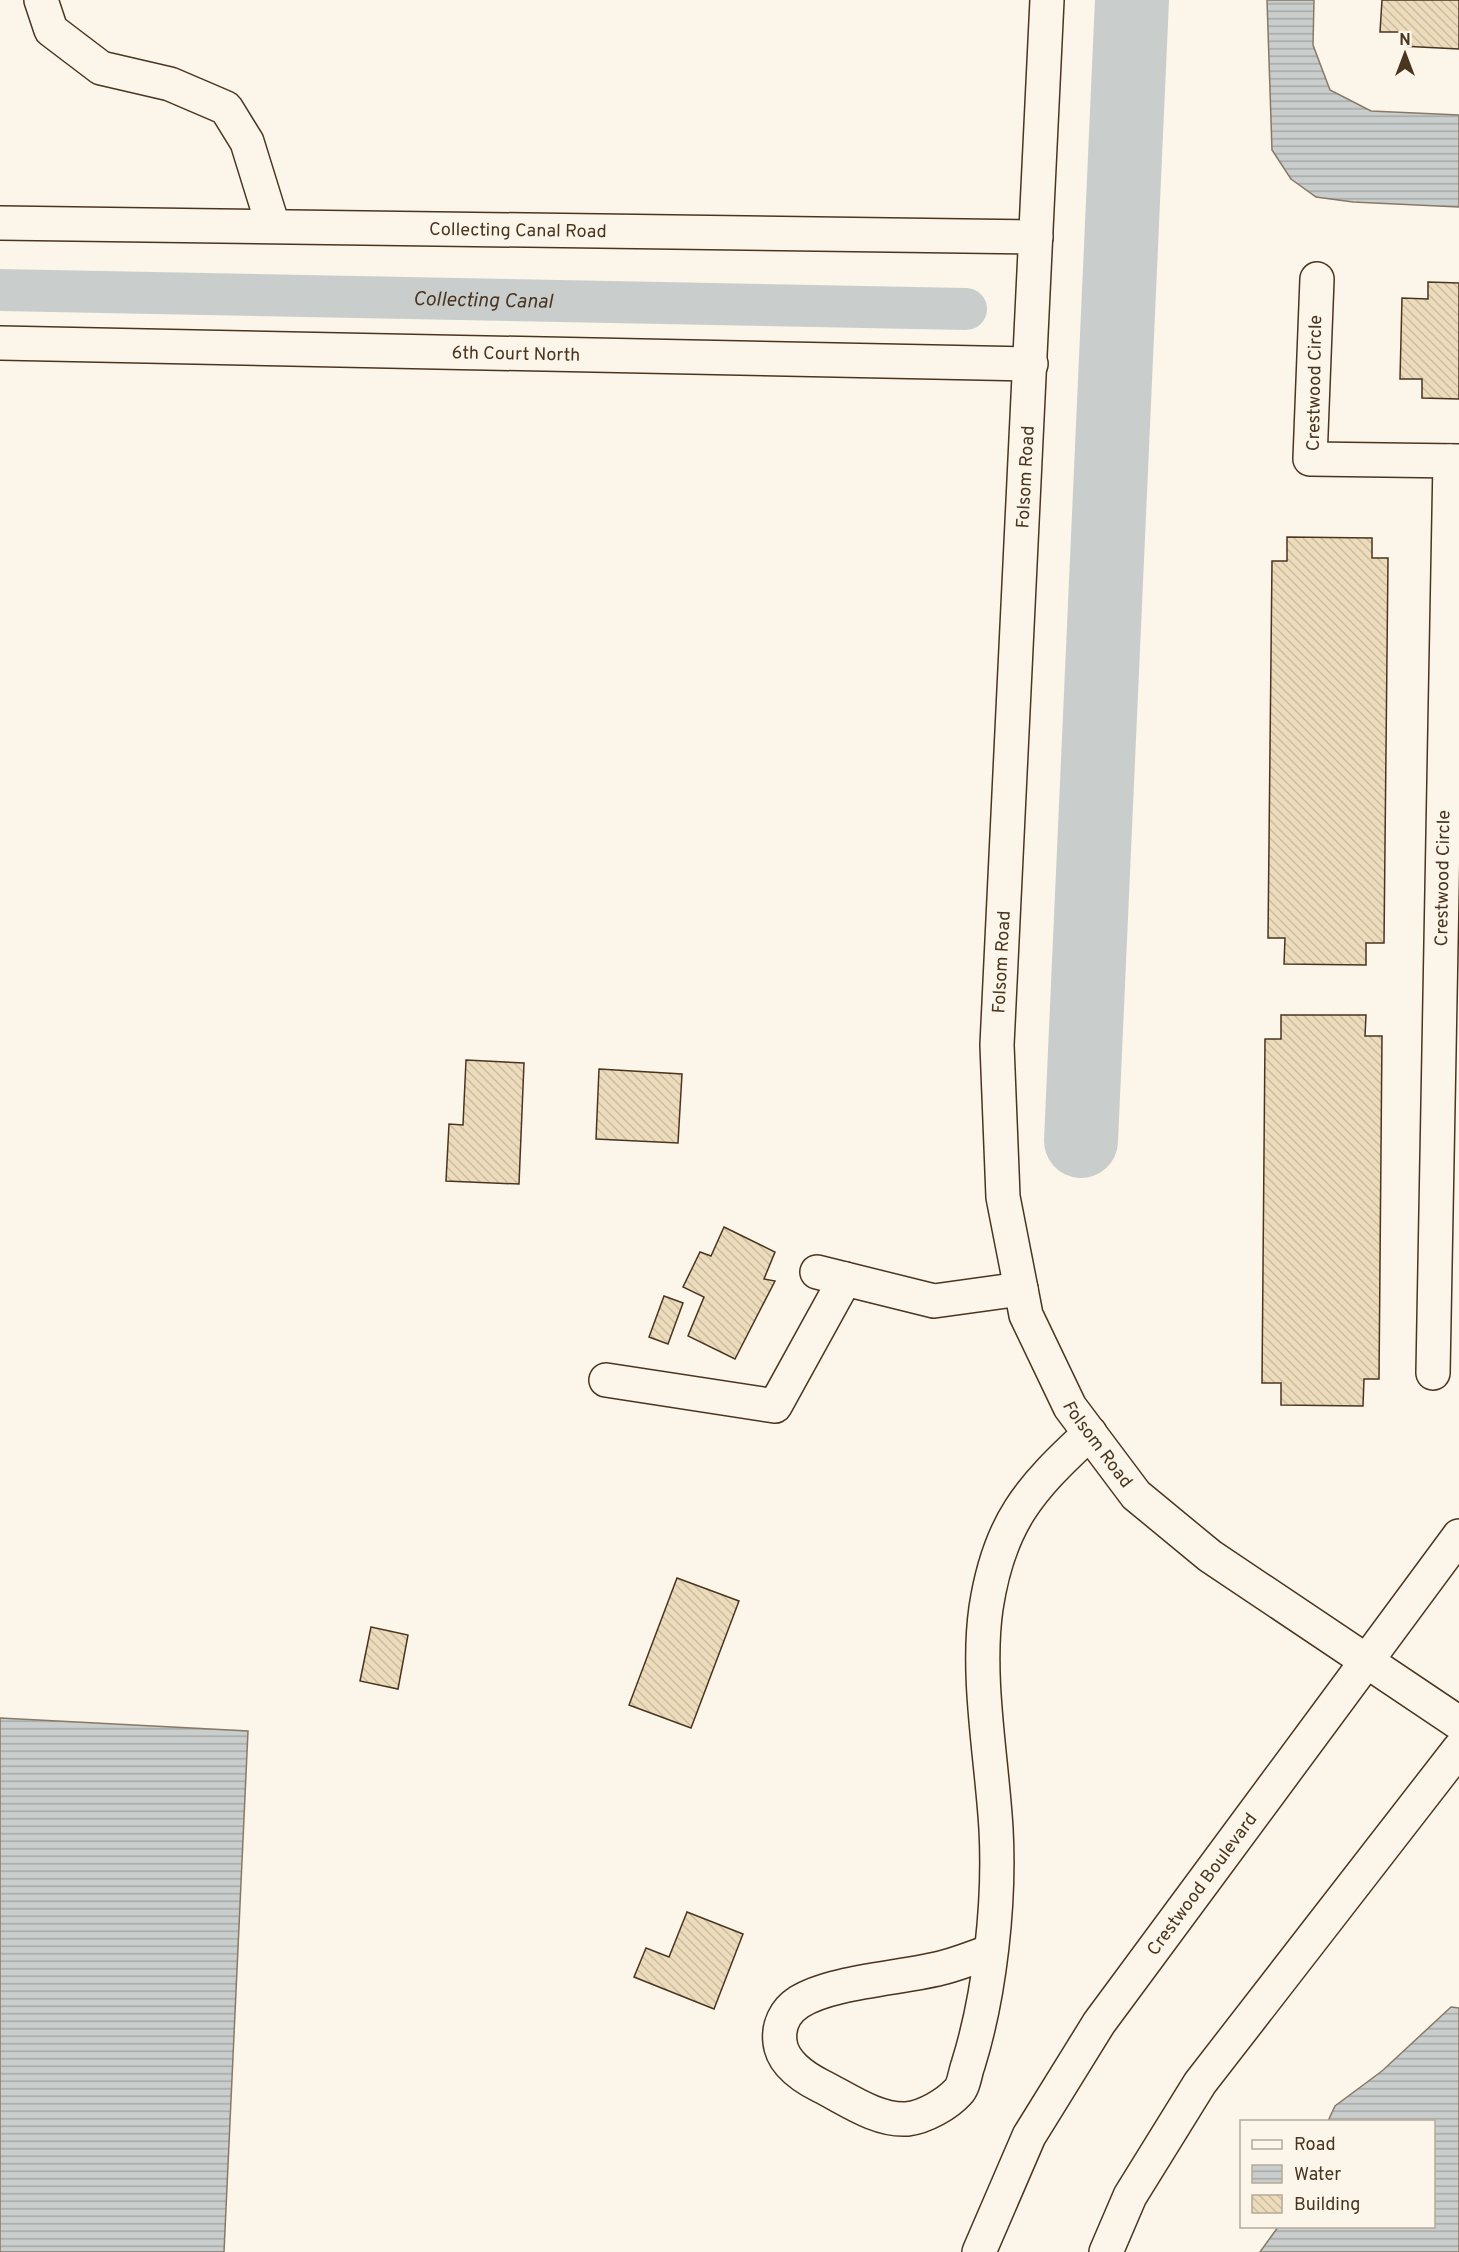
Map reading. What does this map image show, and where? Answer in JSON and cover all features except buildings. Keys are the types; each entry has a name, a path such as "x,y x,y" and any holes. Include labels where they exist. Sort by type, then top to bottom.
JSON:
{"street":[{"path":"41,0 51,30 101,68 170,84 225,108 247,142 273,226"},
{"name":"Folsom Road","path":"1047,0 997,1045 1003,1197 1021,1289 1031,1325 1070,1407 1136,1495 1210,1556 1459,1724"},
{"name":"Collecting Canal Road","path":"0,223 1036,237"},
{"name":"Crestwood Circle","path":"1317,279 1310,459 1454,461 1453,973 1447,1245 1433,1374"},
{"name":"6th Court North","path":"0,344 1031,364"},
{"path":"606,1380 775,1406 831,1276 934,1301 1021,1289"},
{"path":"989,1952 945,1967 832,1990 798,2002 782,2019 780,2040 784,2059 815,2083 874,2113 907,2119 933,2111 960,2091 985,2000 989,1952 996,1831 984,1650 986,1608 1005,1534 1023,1503 1046,1474 1090,1433"},
{"name":"Crestwood Boulevard","path":"979,2252 1029,2136 1099,2023 1459,1536"},
{"path":"1106,2252 1130,2196 1200,2083 1459,1749"}],"water":[{"path":"1267,0 1314,0 1313,45 1330,90 1371,111 1459,115 1459,207 1353,202 1316,197 1291,179 1272,150"},
{"path":"0,1718 248,1731 224,2252 0,2252"},
{"path":"1451,2007 1459,2008 1459,2252 1260,2252 1277,2228 1435,2228 1435,2120 1328,2120 1335,2106 1382,2071"}],"waterway":[{"path":"1081,1141 1132,0"},
{"name":"Collecting Canal","path":"0,290 966,309"}]}
